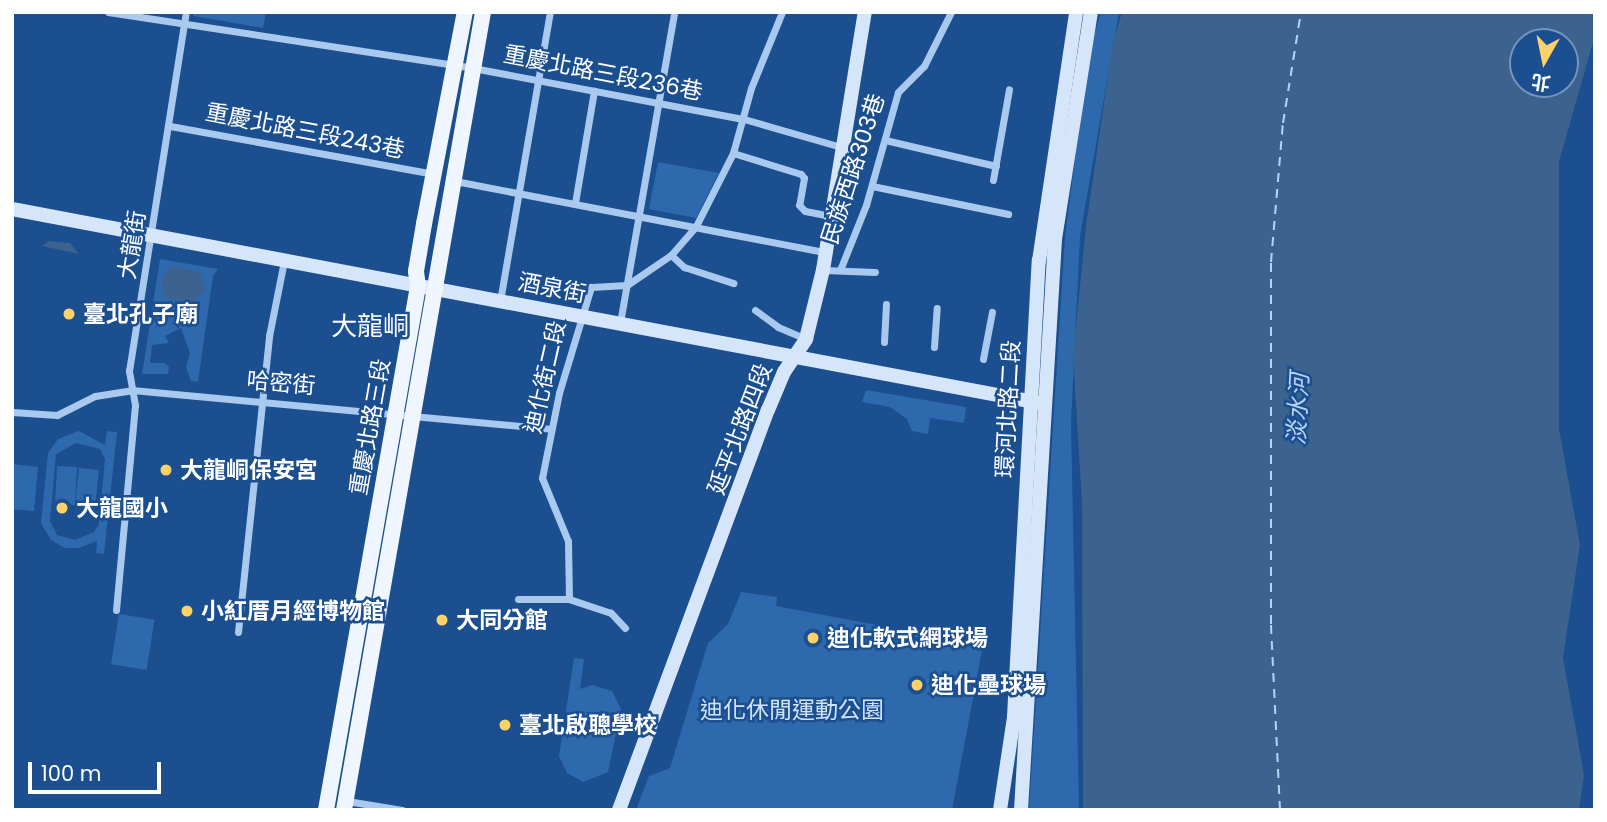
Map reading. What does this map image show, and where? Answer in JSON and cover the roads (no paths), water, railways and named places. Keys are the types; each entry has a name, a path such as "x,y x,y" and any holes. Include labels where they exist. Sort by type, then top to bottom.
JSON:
{"main road":[{"name":"重慶北路三段","path":"326,810 418,286 416,271 465,12"},
{"name":"重慶北路三段","path":"345,805 483,12"}],"street":[{"name":"重慶北路三段236巷","path":"108,12 473,68 744,119 841,147"},
{"name":"大龍街","path":"116,610 135,405 129,371 153,235 186,12"},
{"path":"500,301 550,12"},
{"path":"620,323 674,12"},
{"path":"626,285 671,255 696,226 733,153 751,88 782,12"},
{"name":"延平北路四段","path":"619,810 768,410 794,355 806,339 823,270 865,12"},
{"name":"民族西路303巷","path":"840,270 872,186 898,92 924,66 951,12"},
{"name":"環河北路二段","path":"1021,810 1043,222 1076,12"},
{"name":"環河北路二段","path":"1000,810 1014,717 1038,403 1055,239 1091,12"},
{"path":"993,180 1009,89"},
{"path":"575,203 594,92"},
{"name":"重慶北路三段243巷","path":"170,126 433,174"},
{"path":"885,140 996,166"},
{"path":"733,153 801,174 804,178 799,205 805,211 831,216"},
{"path":"455,181 639,214 825,252"},
{"path":"872,186 1008,214"},
{"name":"酒泉街","path":"12,209 1038,403"},
{"path":"671,255 684,267 733,283"},
{"path":"238,632 262,401 284,261"},
{"path":"823,270 875,272"},
{"name":"迪化街二段","path":"569,599 568,541 542,478 551,429 579,316 591,287 626,285"},
{"path":"884,341 886,304"},
{"path":"934,347 937,308"},
{"path":"755,310 778,327 806,339"},
{"path":"984,359 992,312"},
{"name":"哈密街","path":"12,412 57,415 95,396 132,390 551,429"},
{"path":"518,599 569,599 611,612 625,628"},
{"path":"345,805 402,810"}],"water":[{"name":"淡水河","path":"1122,12 1595,12 1595,35 1579,91 1579,28 1509,28 1509,98 1577,98 1559,162 1559,429 1580,545 1563,658 1584,775 1579,810 1083,810 1082,502 1073,356 1086,226 1113,42"},
{"path":"49,241 70,243 79,254 42,246"},
{"path":"172,266 200,272 205,290 191,303 164,297 162,280"}],"place":[{"name":"臺北孔子廟","path":"69,314"},
{"name":"大龍峒保安宮","path":"166,470"},
{"name":"大龍國小","path":"62,508"},
{"name":"小紅厝月經博物館","path":"187,611"},
{"name":"大同分館","path":"442,620"},
{"name":"迪化軟式網球場","path":"813,638"},
{"name":"迪化壘球場","path":"917,685"},
{"name":"臺北啟聰學校","path":"505,725"}],"district":[{"name":"大龍峒","path":"370,327"}],"park label":[{"name":"迪化休閒運動公園","path":"792,710"}]}
